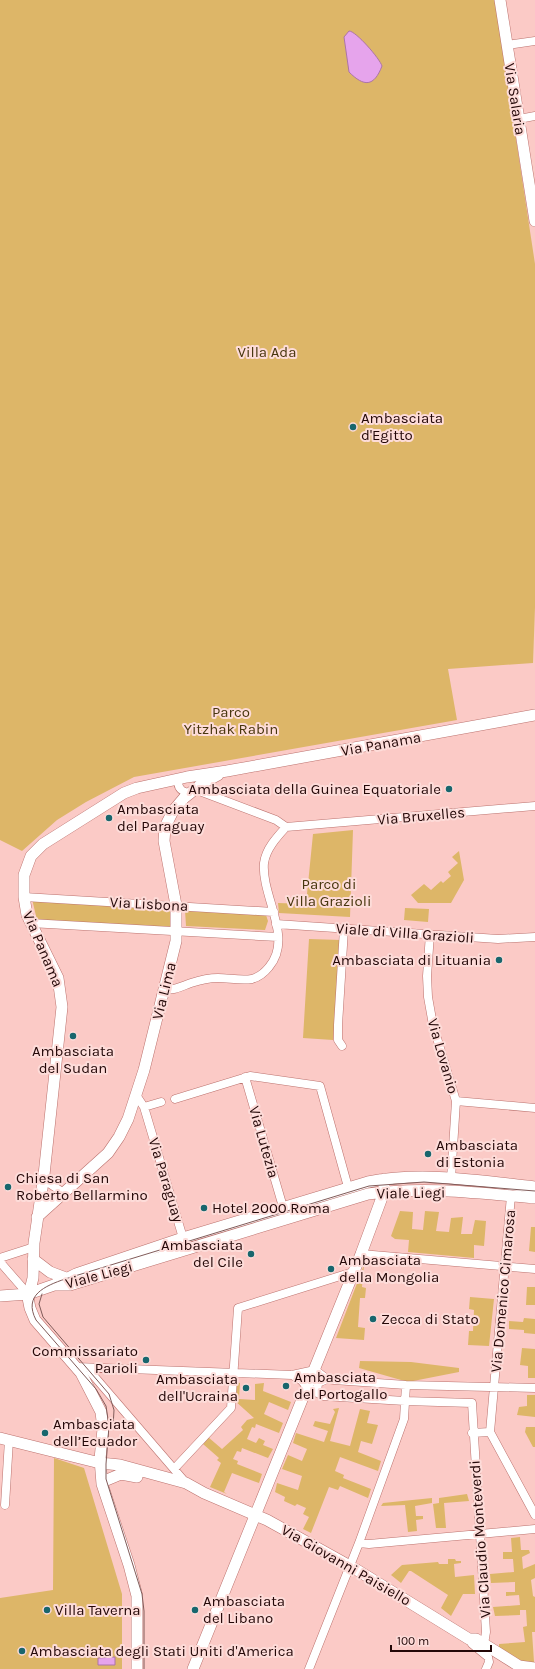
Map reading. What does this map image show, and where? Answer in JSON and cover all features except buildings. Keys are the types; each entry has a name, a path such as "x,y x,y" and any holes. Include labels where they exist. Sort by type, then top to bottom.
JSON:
{"street":[{"name":"Via Salaria","path":"500,0 518,119 534,208"},
{"path":"507,45 535,41"},
{"path":"518,119 535,116"},
{"name":"Via Panama","path":"28,1294 33,1278 33,1252 44,1175 62,1001 58,978 30,923 24,897 25,870 33,853 43,844 124,793 137,788 535,716"},
{"name":"Via Lima","path":"38,1217 112,1149 128,1119 165,989 177,932 176,905 164,833 169,817 178,803 211,778 227,771"},
{"path":"165,989 173,989 205,979 247,979 257,977 268,968 275,959 278,948 276,924 265,877 264,862 276,838 286,827 276,820 192,791 183,792 182,780 192,781 192,791"},
{"name":"Via Bruxelles","path":"286,827 535,806"},
{"name":"Via Lisbona","path":"24,897 274,912"},
{"name":"Via Lisbona","path":"30,923 278,938"},
{"name":"Viale di Villa Grazioli","path":"276,924 498,939 535,937"},
{"path":"342,1046 338,1040 338,1025 344,929"},
{"name":"Via Lovanio","path":"430,934 427,976 428,997 433,1025 456,1101 451,1179"},
{"path":"175,1098 245,1077 264,1077 320,1086 348,1188"},
{"name":"Via Lutezia","path":"245,1077 283,1208"},
{"name":"Via Paraguay","path":"136,1095 144,1107 183,1238"},
{"path":"456,1101 535,1108"},
{"path":"144,1107 161,1102"},
{"path":"44,1175 50,1184 64,1193"},
{"path":"193,1669 361,1254 384,1192 384,1179"},
{"name":"Viale Liegi","path":"54,1285 66,1278 183,1238 348,1188 384,1179 451,1179 535,1187"},
{"name":"Viale Liegi","path":"54,1285 70,1285 352,1197 384,1192 437,1191 535,1198"},
{"name":"Via Domenico Cimarosa","path":"490,1432 512,1196"},
{"path":"0,1258 33,1252 50,1272 66,1278"},
{"path":"361,1254 535,1269"},
{"path":"0,1262 28,1294 30,1308 35,1320 111,1396 186,1483"},
{"path":"174,1469 232,1408 238,1308 353,1272"},
{"path":"0,1296 28,1294 54,1285"},
{"path":"81,1367 292,1375 315,1370"},
{"path":"81,1367 81,1373 101,1414 103,1433 100,1463 102,1482 136,1589 138,1615 137,1669"},
{"path":"315,1370 326,1379"},
{"path":"292,1375 301,1380 307,1387 317,1393 327,1396 406,1401"},
{"path":"317,1393 318,1383 326,1379 406,1385 535,1388"},
{"path":"309,1669 359,1543 404,1419 406,1385"},
{"name":"Via Claudio Monteverdi","path":"406,1401 472,1403 472,1433 486,1632 484,1644"},
{"path":"472,1433 490,1432 535,1514"},
{"path":"4,1439 5,1505"},
{"name":"Via Giovanni Paisiello","path":"4,1439 186,1483 204,1493 256,1515 350,1566 469,1639 476,1639 519,1666 535,1668"},
{"name":"Via Giovanni Paisiello","path":"102,1482 116,1475 127,1474 190,1491 204,1493"},
{"path":"359,1543 369,1544 535,1529"},
{"path":"469,1639 472,1644 488,1657 490,1662 486,1669"}],"green space":[{"name":"Villa Ada","path":"0,0 495,0 535,264 535,607 533,663 448,669 457,720 134,777 86,802 57,820 22,851 0,840"},
{"name":"Parco di Villa Grazioli","path":"353,830 350,917 279,913 278,903 306,904 313,834"},
{"path":"459,851 464,880 451,903 418,903 411,895 424,884 431,890 441,881 443,883 451,876 448,872 458,863 452,857"},
{"path":"32,899 172,908 173,927 37,920"},
{"path":"405,908 429,909 428,922 404,920"},
{"path":"185,910 266,915 268,921 265,930 186,926"},
{"path":"309,939 341,940 333,1040 303,1038"},
{"path":"400,1211 413,1212 412,1229 423,1230 425,1211 439,1212 436,1231 449,1232 451,1218 463,1217 461,1234 472,1234 475,1220 486,1221 484,1246 474,1245 474,1258 408,1252 409,1240 395,1239 391,1236"},
{"path":"531,1227 535,1227 535,1252 529,1251"},
{"path":"364,1265 362,1287 366,1288 365,1298 360,1298 358,1327 365,1328 364,1340 336,1338"},
{"path":"527,1287 535,1287 535,1305 526,1305"},
{"path":"470,1297 494,1299 489,1346 468,1345 469,1331 473,1331 474,1310 469,1309"},
{"path":"524,1318 535,1319 535,1334 524,1333 524,1330 509,1329 509,1321 523,1322"},
{"path":"522,1348 535,1349 535,1378 528,1378 528,1366 520,1365"},
{"path":"360,1361 411,1362 459,1368 459,1372 408,1382 359,1368"},
{"path":"236,1382 240,1383 239,1399 255,1400 255,1384 264,1383 263,1391 291,1402 288,1410 269,1402 264,1414 283,1423 279,1433 256,1424 255,1428 252,1427 247,1439 256,1443 259,1438 265,1441 263,1445 273,1449 268,1458 242,1448 241,1452 237,1451 233,1459 238,1461 237,1464 262,1474 259,1483 232,1473 224,1492 227,1494 210,1487 221,1463 217,1460 219,1458 203,1444 208,1437 222,1449 243,1430 241,1427 247,1420 254,1418 234,1400"},
{"path":"527,1395 535,1395 535,1417 517,1415 519,1407 527,1406"},
{"path":"339,1408 330,1441 350,1446 360,1409 370,1411 367,1423 378,1425 372,1444 361,1441 358,1452 381,1461 378,1471 340,1457 335,1471 344,1475 343,1478 371,1489 368,1498 340,1486 338,1490 329,1487 311,1533 303,1529 309,1517 303,1514 306,1508 297,1504 295,1506 284,1501 285,1497 275,1492 277,1483 298,1490 302,1476 282,1469 288,1455 302,1461 307,1449 293,1443 296,1433 324,1442 328,1431 313,1426 315,1421 330,1424 335,1412 333,1409"},
{"path":"526,1427 535,1427 535,1447 533,1447 525,1432"},
{"path":"54,1458 84,1468 122,1594 122,1669 0,1669 0,1598 53,1590"},
{"path":"467,1494 469,1501 444,1503 446,1528 436,1528 433,1504 439,1503 439,1498"},
{"path":"432,1498 432,1503 415,1506 416,1516 423,1516 423,1519 416,1520 417,1531 408,1532 405,1505 381,1506 383,1503"},
{"path":"520,1537 521,1550 529,1550 530,1553 522,1557 523,1569 535,1564 535,1578 531,1580 533,1596 535,1597 535,1632 532,1632 534,1662 519,1660 499,1648 499,1644 525,1642 523,1627 527,1626 526,1610 520,1610 520,1615 495,1616 493,1607 520,1605 519,1595 506,1596 506,1592 515,1592 515,1582 491,1583 490,1574 514,1572 513,1559 503,1559 503,1552 512,1552 511,1538"},
{"path":"448,1559 461,1561 461,1563 454,1564 455,1577 474,1575 475,1594 463,1594 451,1616 441,1608 448,1595 411,1571 409,1571 401,1583 391,1575 402,1565 438,1562 439,1564 448,1564"}],"shaded area":[{"path":"349,31 357,35 382,66 376,78 372,81 364,82 354,77 349,72 344,37"},
{"path":"115,1657 115,1665 98,1665 98,1658"}],"tram line":[{"path":"144,1669 144,1611 142,1594 106,1479 109,1426 106,1406 96,1389 36,1320 32,1304 38,1293 44,1288 65,1279 369,1186 424,1182 535,1191"},
{"path":"42,1294 39,1304 43,1317 109,1394 114,1410 113,1427"}],"place":[{"name":"Ambasciata d'Egitto","path":"353,427"},
{"name":"Ambasciata della Guinea Equatoriale","path":"449,789"},
{"name":"Ambasciata del Paraguay","path":"109,818"},
{"name":"Ambasciata di Lituania","path":"499,960"},
{"name":"Ambasciata del Sudan","path":"73,1036"},
{"name":"Ambasciata di Estonia","path":"428,1154"},
{"name":"Chiesa di San Roberto Bellarmino","path":"8,1187"},
{"name":"Hotel 2000 Roma","path":"204,1208"},
{"name":"Ambasciata del Cile","path":"251,1254"},
{"name":"Ambasciata della Mongolia","path":"331,1269"},
{"name":"Zecca di Stato","path":"373,1319"},
{"name":"Commissariato Parioli","path":"146,1360"},
{"name":"Ambasciata del Portogallo","path":"286,1386"},
{"name":"Ambasciata dell'Ucraina","path":"246,1388"},
{"name":"Ambasciata dell’Ecuador","path":"45,1433"},
{"name":"Villa Taverna","path":"47,1610"},
{"name":"Ambasciata del Libano","path":"195,1610"},
{"name":"Ambasciata degli Stati Uniti d'America","path":"22,1651"}],"park label":[{"name":"Parco Yitzhak Rabin","path":"231,720"}]}
